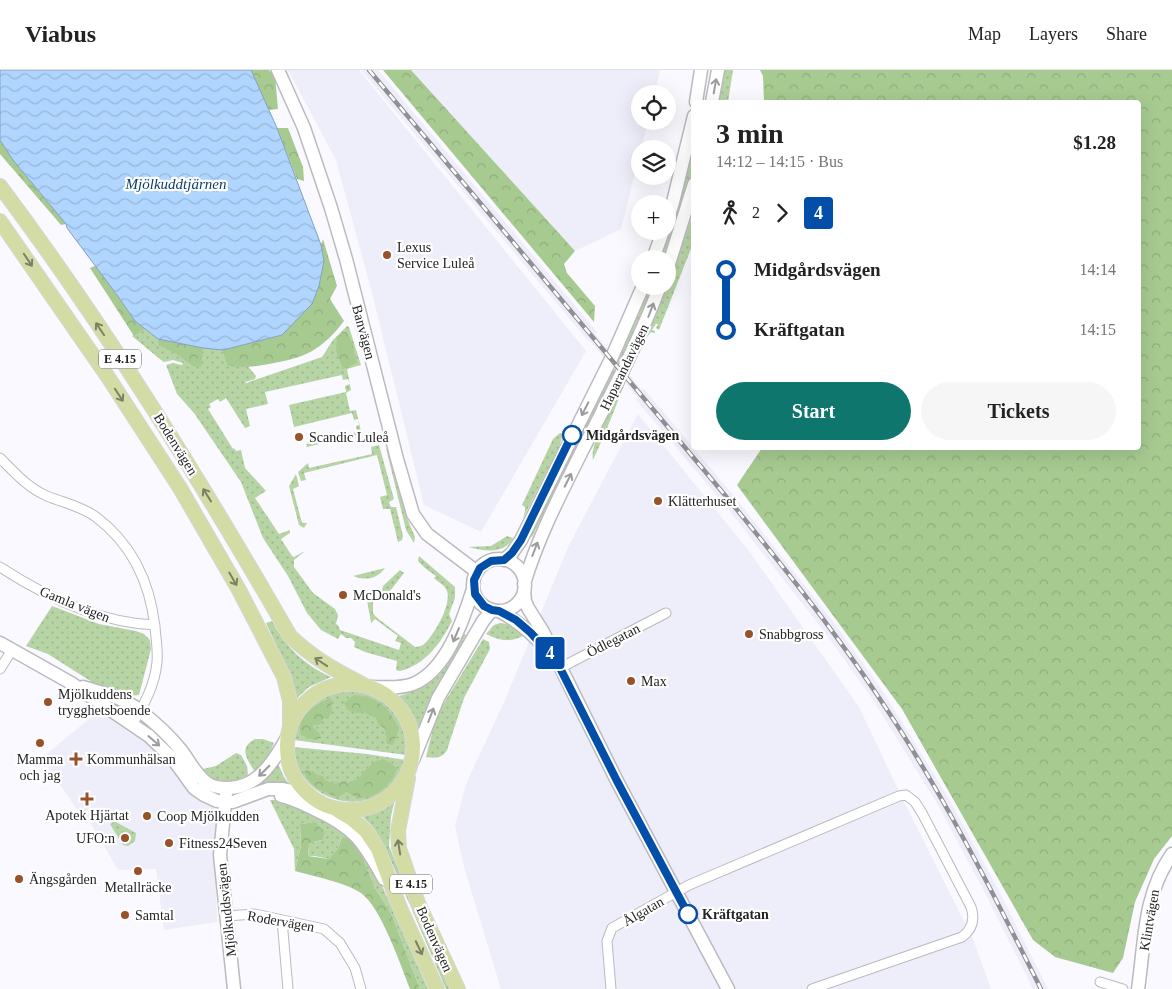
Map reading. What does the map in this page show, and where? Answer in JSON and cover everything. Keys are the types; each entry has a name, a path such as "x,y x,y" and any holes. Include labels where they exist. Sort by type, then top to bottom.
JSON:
{"main road":[{"name":"Bodenvägen","path":"0,186 69,282 154,410 222,519 290,636 325,665 367,686"},
{"name":"Bodenvägen","path":"0,221 108,377 170,472 239,590 284,677 290,701 289,732"},
{"path":"345,683 367,686 381,691 393,700 407,718 414,738 411,766 402,783 391,796 372,806 357,810 344,810 324,804 311,796 296,779 287,753 289,732 302,706 322,690 345,683"},
{"name":"Bodenvägen","path":"411,766 398,831 399,848 418,903 458,989"},
{"name":"Bodenvägen","path":"324,804 352,819 372,838 400,908 437,989"}],"street":[{"name":"Banvägen","path":"278,70 304,128 346,259 413,514 426,534 477,572"},
{"path":"696,100 701,70"},
{"path":"712,100 718,70"},
{"path":"675,195 691,129"},
{"path":"674,250 691,194"},
{"name":"Haparandavägen","path":"504,560 512,553 521,540 606,370 639,295"},
{"name":"Haparandavägen","path":"524,587 542,530 626,365 657,295"},
{"path":"0,458 29,486 47,496 85,510 101,521 113,532 132,556 141,572 150,595 155,625 157,662 149,695 132,725"},
{"path":"367,686 405,686 422,680 441,662 450,648 474,589 474,580 477,572 483,565 491,561 504,560 518,568 523,575 525,600 528,608 543,632 617,781 728,989"},
{"name":"Gamla vägen","path":"0,567 56,599 92,613 115,620 155,625"},
{"path":"411,766 438,698 484,621 496,610 509,609 517,603 524,587"},
{"path":"474,589 480,603 516,620 531,633 559,665"},
{"name":"Ödlegatan","path":"559,665 666,613"},
{"path":"0,643 71,683 148,736 164,750 198,791 210,798 233,802 268,789 282,789 302,793 324,804"},
{"path":"0,669 12,650"},
{"path":"71,683 126,701 140,711 179,748 203,780 213,786 226,788 248,783 261,775 272,762 289,732"},
{"name":"Mjölkuddsvägen","path":"226,788 220,855 234,989"},
{"path":"676,892 900,796 906,795 911,798 922,814 971,907 973,916 972,926 962,937 812,989"},
{"path":"251,796 288,797 332,817 347,827 367,849 400,908"},
{"name":"Klintvägen","path":"1138,989 1151,899 1158,877 1172,854"},
{"name":"Ålgatan","path":"611,989 606,941 612,928 676,892"},
{"name":"Rodervägen","path":"226,916 255,914 324,929 340,942 355,968 361,989"},
{"path":"282,920 288,989"},
{"path":"1100,982 1123,989"}],"shaded area":[{"path":"288,70 359,70 586,351 481,532 424,505 372,293 336,160"},
{"path":"361,70 378,70 597,332 595,334 691,445 691,450 695,450 734,496 835,624 884,693 949,799 998,889 1048,989 1033,989 938,805 873,700 824,631 724,504 636,400 637,397 591,342 589,342"},
{"path":"411,70 660,70 657,85 631,85 631,130 646,130 643,140 631,140 632,185 621,229 575,251"},
{"path":"638,414 749,551 859,707 904,802 973,939 991,989 501,989 464,867 455,826 466,784 505,700 569,545"},
{"path":"101,709 159,752 218,805 215,843 217,922 164,930 156,869 118,870 87,817 84,820 42,758"}],"green space":[{"path":"251,70 269,70 275,76 278,109 268,110"},
{"path":"383,70 411,70 575,251 564,264 567,273 595,306 594,322"},
{"path":"724,70 733,70 728,100 719,100"},
{"path":"760,70 1172,70 1172,836 1154,859 1135,902 1123,958 1113,973 1055,957 1033,940 902,709 737,485 761,450 1141,450 1141,100 764,100 763,76"},
{"path":"277,128 288,128 303,167 304,181 297,179"},
{"path":"0,140 13,160 66,224 61,225 0,154"},
{"path":"691,158 691,175 688,190 676,227 676,211"},
{"path":"691,220 691,249 676,287 676,263"},
{"path":"323,239 337,286 330,299 344,321 320,346 293,359 254,366 238,367 227,365 223,350 282,335 319,286 324,261 321,245"},
{"path":"666,240 672,240 668,250 663,250"},
{"path":"95,266 136,321 145,329 134,336 90,268"},
{"path":"646,295 651,295 638,327 619,362 615,358 633,325"},
{"path":"664,295 673,295 659,330 656,328 658,324 656,324 652,330 655,333 651,332 646,338"},
{"path":"347,326 349,327 361,365 347,369 350,383 348,379 343,380 342,375 265,392 268,404 246,409 250,426 245,428 226,398 220,402 218,399 209,404 211,407 208,409 233,449 236,451 241,450 245,468 266,491 255,498 279,534 290,530 290,533 281,539 292,556 294,557 305,551 294,560 294,567 313,593 335,609 338,615 336,624 340,630 399,650 401,643 395,641 398,636 375,619 371,623 367,600 369,592 373,590 373,613 376,617 415,647 421,646 432,635 441,619 448,595 446,589 434,578 436,576 424,568 418,561 419,556 455,587 455,598 449,614 452,621 443,637 425,658 417,664 400,671 396,670 397,661 354,647 355,642 351,638 346,638 341,634 338,639 321,630 307,613 288,576 263,538 241,482 194,413 177,394 166,365 173,363 182,365 183,363 173,360 164,362 132,336 145,329 158,339 223,350 246,364 256,376 255,379 246,383 322,357 333,340"},
{"path":"346,331 352,342 357,363 343,369 336,351 337,337"},
{"path":"158,339 203,348 201,367 193,366 175,353 159,345"},
{"path":"612,367 615,371 532,537 530,536 540,513"},
{"path":"623,381 625,383 593,460 593,452 599,432"},
{"path":"350,384 351,390 346,393 350,411 356,410 363,440 359,441 357,435 307,447 306,444 357,432 358,419 354,420 352,413 294,427 289,405 346,392 345,386"},
{"path":"560,433 563,434 559,448 523,518 525,507 522,505 553,439"},
{"path":"379,445 394,499 389,502 391,507 396,507 403,536 402,540 398,542 390,509 383,509 380,497 387,495 377,455 304,473 306,480 301,481 298,472 308,463 309,468 372,454 371,447"},
{"path":"386,448 391,454 407,518 415,537 414,543 406,530"},
{"path":"296,474 299,486 293,489 302,523 307,523 304,528 299,525 289,486"},
{"path":"507,536 513,538 504,547 499,549 481,550 468,547 491,546"},
{"path":"385,568 378,575 371,578 353,576"},
{"path":"400,570 404,573 387,595 382,591 383,586"},
{"path":"52,606 99,624 136,631 144,634 150,640 151,649 139,695 129,696 95,684 48,654 26,646"},
{"path":"272,621 283,639 296,654 312,667 331,677 309,687 296,699 292,679 266,623"},
{"path":"500,623 513,625 524,635 519,638 505,640 486,634 494,625"},
{"path":"464,634 466,635 418,729 414,718 399,696 424,687 440,674 452,657"},
{"path":"483,639 489,642 490,649 464,698 447,750 441,756 435,758 426,757 434,725 441,708"},
{"path":"344,691 359,691 374,695 391,707 402,724 407,744 406,755 294,740 300,721 310,706 324,697"},
{"path":"354,695 369,698 382,704 387,709 399,729 393,745 387,744 385,729 378,724 376,718 364,712 355,713 347,709 344,703"},
{"path":"331,698 332,711 329,717 313,727 320,734 321,738 314,740 301,735 301,722 308,712 313,707"},
{"path":"255,739 263,739 274,743 268,757 255,772 245,750 250,742"},
{"path":"293,747 367,754 406,760 396,781 381,794 363,801 344,801 326,795 310,784 299,768"},
{"path":"236,753 241,755 247,766 248,775 235,781 224,782 213,779 203,769 216,766"},
{"path":"276,759 290,786 261,786 242,790"},
{"path":"384,759 397,768 395,773 384,789 366,798 358,798 346,792 339,797 328,794 318,789 304,772 307,770 323,776 325,780 334,784 346,780 347,783 359,778 376,761"},
{"path":"395,799 391,816 389,846 450,989 446,989 385,847 373,827 360,814 373,811"},
{"path":"270,800 280,800 339,826 372,863 428,989 420,989 391,913 375,888 363,858 342,837 338,848 329,859 308,856 309,844 322,840 315,822 300,824 301,846 295,871 294,849"},
{"path":"114,821 136,833 135,841 128,846 123,845 110,824"},
{"path":"315,822 325,832 322,840 309,844 308,856 329,859 338,848 342,837 352,840 363,858 375,888 391,913 420,989 410,989 383,923 368,900 361,893 339,883 295,871 301,846 300,824"}],"water":[{"name":"Mjölkuddtjärnen","path":"0,70 251,70 277,128 321,245 324,261 319,286 312,304 282,335 223,350 158,339 135,321 67,228 66,224 13,160 0,140"}],"railway":[{"path":"369,70 729,500 828,626 875,691 935,787 982,872 1041,989"}],"bus line":[{"name":"4","path":"572,435 521,540 512,553 504,560 491,561 480,568 475,576 473,585 475,594 484,606 516,620 539,641 557,662 617,781 688,914"}],"place":[{"name":"Lexus Service Luleå","path":"387,255"},
{"name":"Midgårdsvägen","path":"572,435"},
{"name":"Scandic Luleå","path":"299,437"},
{"name":"Klätterhuset","path":"658,501"},
{"name":"McDonald's","path":"343,595"},
{"name":"Snabbgross","path":"749,634"},
{"name":"Max","path":"631,681"},
{"name":"Mjölkuddens trygghetsboende","path":"48,702"},
{"name":"Mamma och jag","path":"40,743"},
{"name":"Kommunhälsan","path":"76,759"},
{"name":"Apotek Hjärtat","path":"87,799"},
{"name":"Coop Mjölkudden","path":"147,816"},
{"name":"UFO:n","path":"125,838"},
{"name":"Fitness24Seven","path":"169,843"},
{"name":"Metallräcke","path":"138,871"},
{"name":"Ängsgården","path":"19,879"},
{"name":"Kräftgatan","path":"688,914"},
{"name":"Samtal","path":"125,915"}]}
